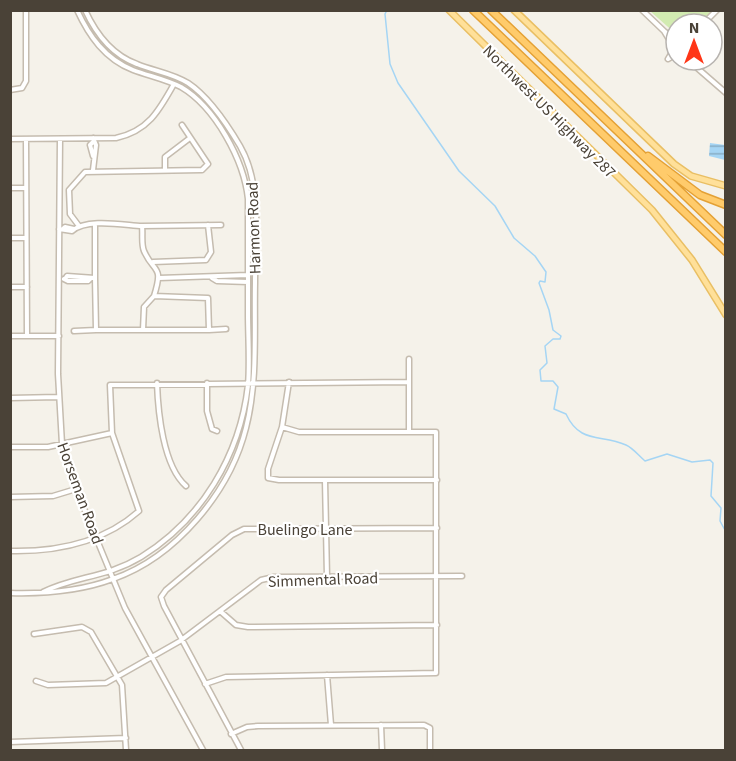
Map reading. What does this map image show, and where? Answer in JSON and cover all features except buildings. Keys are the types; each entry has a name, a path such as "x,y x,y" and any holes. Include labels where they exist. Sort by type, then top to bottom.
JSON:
{"highway":[{"path":"473,10 726,252"},
{"path":"491,10 699,210 726,232"},
{"path":"627,139 700,195 726,205"},
{"path":"697,226 726,256"}],"main road":[{"name":"Northwest US Highway 287","path":"449,10 652,210 692,260 726,315"},
{"path":"514,10 674,164 691,176 726,186"}],"street":[{"path":"10,90 22,88 26,81 26,10"},
{"name":"Harmon Road","path":"43,592 56,585 111,573 161,543 192,514 223,470 238,432 248,382 248,199 242,166 236,153 205,107 174,84 131,69 115,60 93,40 78,10"},
{"name":"Harmon Road","path":"43,592 54,593 113,579 166,548 184,533 216,494 240,448 254,382 255,198 248,162 239,145 201,93 177,78 136,64 118,54 104,41 85,10"},
{"path":"642,10 664,31"},
{"path":"705,72 726,93"},
{"path":"10,139 93,140 132,135 158,114 174,84"},
{"path":"80,226 70,214 69,190 85,172 93,170 202,170 208,164 182,125"},
{"path":"165,170 165,157 190,138"},
{"path":"26,139 27,336"},
{"name":"Horseman Road","path":"60,139 58,397 62,444 76,489 113,579 151,657 203,750"},
{"path":"93,140 96,153 93,156 93,170"},
{"path":"10,188 26,188"},
{"path":"61,229 72,231 80,226 95,225 221,225"},
{"path":"95,225 93,278 96,330"},
{"path":"153,262 206,260 211,252 208,225"},
{"path":"142,226 143,246 159,278 154,296 144,307 143,330"},
{"path":"10,238 26,238"},
{"path":"159,278 248,275"},
{"path":"59,279 67,276 93,278"},
{"path":"211,278 217,281 248,282"},
{"path":"10,287 27,287"},
{"path":"154,296 208,298 209,330"},
{"path":"74,331 226,329"},
{"path":"10,336 59,336"},
{"path":"409,359 410,431"},
{"path":"10,551 63,549 96,538 129,520 139,511 112,433 110,385 409,381"},
{"path":"207,382 208,419 212,429 217,431"},
{"path":"289,382 282,427 268,469 268,478 437,480"},
{"path":"157,383 161,428 178,479 186,486"},
{"path":"10,398 58,397"},
{"path":"205,684 226,677 436,673 436,432 299,432 282,427"},
{"path":"10,447 48,447 112,433"},
{"path":"325,480 327,577"},
{"path":"10,497 53,496 76,489"},
{"name":"Buelingo Lane","path":"180,641 161,597 232,535 244,529 437,528"},
{"name":"Simmental Road","path":"36,681 48,686 97,685 117,677 180,641 261,580 274,577 462,576"},
{"path":"10,593 43,592"},
{"path":"220,611 236,625 248,627 437,625"},
{"path":"34,634 86,627 117,677 124,693 126,750"},
{"path":"180,641 240,750"},
{"path":"327,675 331,725"},
{"path":"381,725 382,750"},
{"path":"231,734 247,727 424,725 430,728 430,750"},
{"path":"10,742 126,738"}],"green space":[{"path":"650,11 712,11 664,12 664,23"}],"water":[{"path":"710,143 725,145 725,160 709,156"}],"waterway":[{"path":"387,10 385,14 390,64 398,83 459,171 495,206 514,238 535,256 546,272 545,282 540,281 539,283 549,310 553,330 561,336 560,339 553,339 545,346 547,363 540,370 541,381 553,381 558,387 554,409 566,414 584,434 626,445 645,461 667,454 692,462 710,460 713,463 711,496 721,508 720,521 726,532"}]}
